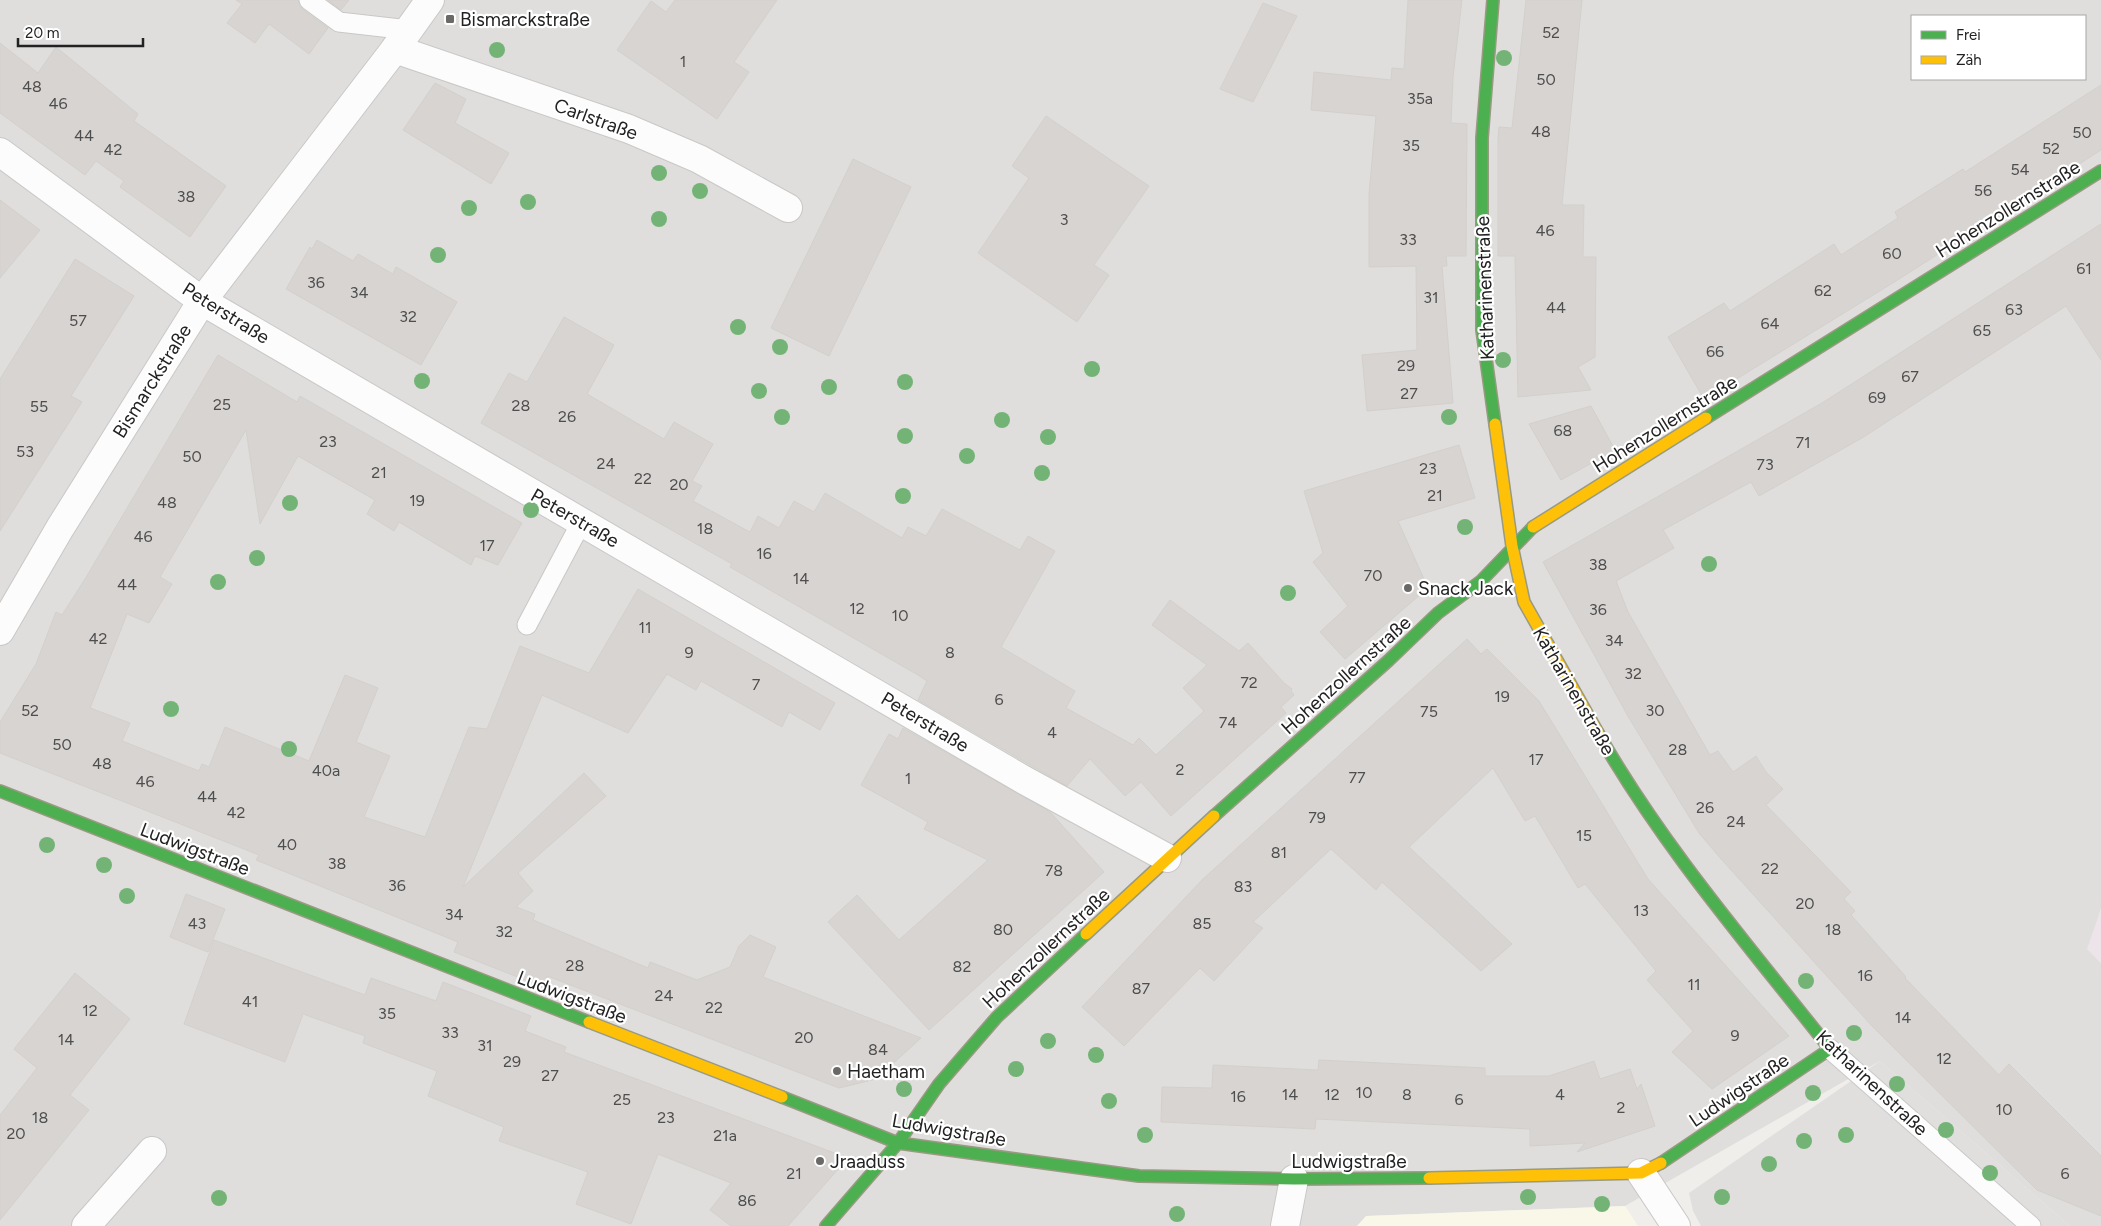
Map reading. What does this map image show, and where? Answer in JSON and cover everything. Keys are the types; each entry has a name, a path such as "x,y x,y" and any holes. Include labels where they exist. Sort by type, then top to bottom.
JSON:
{"street":[{"name":"Bismarckstraße","path":"0,630 60,528 202,301 402,40 430,0"},
{"name":"Katharinenstraße","path":"1493,0 1482,138 1482,330 1512,546 1524,602 1627,784 1690,874 1830,1049"},
{"name":"Carlstraße","path":"402,40 629,129 700,159 788,208"},
{"name":"Peterstraße","path":"0,152 202,301 1024,780 1167,858"},
{"name":"Hohenzollernstraße","path":"826,1226 898,1143 939,1084 997,1017 1167,858 1388,661 1438,613 1481,581 1528,530 2101,171"},
{"name":"Ludwigstraße","path":"0,791 898,1143 1139,1176 1294,1179 1488,1178 1641,1173 1670,1158 1830,1049"},
{"path":"86,1226 152,1151"},
{"path":"1641,1173 1676,1226"},
{"path":"1285,1226 1294,1179"}],"lane":[{"path":"309,0 339,22 402,40"},
{"path":"527,625 582,521"},
{"name":"Katharinenstraße","path":"1830,1049 2031,1226"}],"shaded area":[{"path":"0,0 2101,0 2101,909 2088,949 2101,963 2101,1226 2070,1226 1880,1061 1625,1206 1367,1216 1357,1226 0,1226"},
{"path":"2101,909 2101,963 2087,949"},
{"path":"1880,1061 2070,1226 1701,1226 1693,1211 1689,1193"},
{"path":"1625,1206 1638,1226 1357,1226 1366,1216"}],"building":[{"path":"236,0 298,0 302,9 328,28 309,54 269,24 255,43 227,23 242,4"},
{"path":"328,0 349,0 341,10"},
{"path":"675,0 777,0 734,62 749,72 717,119 617,50 651,1 666,12"},
{"path":"1408,0 1462,0 1453,77 1451,123 1467,124 1466,256 1446,256 1447,266 1442,266 1453,403 1367,411 1362,355 1417,350 1416,266 1369,267 1369,195 1376,116 1311,110 1314,72 1391,80 1392,68 1404,69"},
{"path":"1526,0 1582,0 1562,205 1584,205 1583,257 1596,257 1595,357 1578,367 1591,390 1518,397 1515,256 1498,256 1498,139 1499,127 1512,128"},
{"path":"1263,3 1297,16 1253,102 1220,89"},
{"path":"0,43 38,73 56,47 138,114 134,121 226,186 190,237 120,187 124,181 96,161 85,175 0,113"},
{"path":"435,83 466,99 455,123 509,153 491,184 403,130"},
{"path":"2101,85 2101,150 1896,281 1704,399 1668,337 1724,303 1730,311 1834,244 1841,255 1898,218 1895,212 1963,169 1965,172"},
{"path":"1046,116 1149,186 1094,265 1109,275 1077,322 978,253 1029,178 1012,166"},
{"path":"853,159 911,187 829,356 771,328"},
{"path":"0,200 40,230 0,278"},
{"path":"2101,224 2101,360 2066,306 1862,438 1759,496 1751,482 1663,530 1674,548 1616,581 1628,612 1710,755 1718,751 1733,772 1756,756 1766,772 1783,789 1766,805 1851,892 1844,899 1855,911 1851,915 1905,978 1999,1075 2009,1064 2101,1156 2101,1216 2037,1190 1872,1026 1722,860 1699,833 1629,718 1543,562 1822,403"},
{"path":"317,240 353,261 358,254 393,274 396,267 457,302 421,365 286,289 310,247 312,249"},
{"path":"75,259 134,296 71,396 82,402 0,531 0,379"},
{"path":"564,317 614,345 587,394 664,439 674,422 713,444 692,481 702,486 693,501 750,532 758,516 779,528 794,501 814,512 825,493 902,538 908,527 926,536 942,509 1020,550 1028,536 1055,551 1001,647 1075,691 1066,708 1133,745 1139,738 1156,755 1204,711 1183,688 1207,665 1152,625 1170,600 1239,651 1248,643 1284,683 1292,689 1291,691 1294,695 1281,707 1286,713 1171,816 1141,782 1125,796 1090,759 1067,786 918,700 927,681 918,675 730,567 732,564 481,423 509,373 527,382"},
{"path":"218,355 297,402 300,396 522,523 498,565 475,556 471,565 399,522 394,531 367,514 375,500 298,456 260,524 246,430 160,577 172,584 149,623 127,614 90,708 130,723 122,741 199,771 202,764 209,767 225,727 309,761 345,675 378,688 356,742 390,756 364,817 425,837 469,727 487,729 520,646 589,673 638,589 835,703 820,730 789,712 782,727 701,681 696,690 667,674 628,733 542,695 463,887 584,773 606,796 518,873 533,891 516,907 535,914 533,920 648,968 650,962 697,980 730,967 739,946 750,935 776,947 763,977 921,1038 876,1079 839,1088 547,976 543,987 454,952 458,942 256,860 259,855 0,753 0,722 36,664 56,612 62,615 85,579"},
{"path":"1591,406 1615,450 1561,480 1529,424"},
{"path":"1459,445 1475,498 1398,521 1428,588 1345,659 1320,632 1348,606 1313,562 1323,553 1304,491"},
{"path":"1467,639 1481,654 1487,649 1539,701 1648,879 1789,1036 1712,1089 1672,1052 1693,1031 1647,980 1656,971 1585,884 1578,888 1535,816 1525,821 1493,768 1409,847 1512,944 1481,971 1382,882 1376,890 1331,849 1253,922 1263,928 1214,981 1200,968 1124,1046 1082,1007 1202,880"},
{"path":"903,728 1050,812 1104,872 929,1030 828,922 857,895 899,940 988,860 924,829 928,822 861,785 889,734 898,739"},
{"path":"186,894 225,909 208,952 170,937"},
{"path":"214,940 365,995 371,978 436,1001 443,982 531,1016 525,1031 566,1047 564,1052 848,1158 788,1226 731,1226 710,1210 731,1183 658,1154 631,1224 576,1204 588,1172 499,1141 504,1127 428,1096 437,1071 363,1043 365,1036 303,1014 285,1062 184,1024"},
{"path":"75,973 130,1019 70,1095 89,1110 0,1220 0,1115 37,1068 14,1049"},
{"path":"1319,1060 1485,1068 1485,1076 1549,1076 1594,1061 1600,1079 1630,1069 1637,1089 1641,1084 1655,1126 1577,1152 1585,1143 1530,1146 1530,1129 1316,1119 1315,1129 1161,1122 1162,1087 1212,1088 1213,1065 1318,1070"}],"traffic: fast":[{"path":"1493,0 1482,138 1482,330 1495,424"},
{"path":"1706,418 2101,171"},
{"path":"1214,816 1388,661 1438,613 1481,581 1533,527"},
{"path":"1598,733 1623,775 1679,856 1738,934 1830,1049 1661,1163"},
{"path":"0,791 589,1022"},
{"path":"826,1226 898,1143 939,1084 997,1017 1086,934"},
{"path":"782,1097 898,1143 1139,1176 1294,1179 1429,1178"}],"traffic: slow":[{"path":"1533,527 1706,418"},
{"path":"1495,424 1512,546 1524,602 1598,733"},
{"path":"1086,934 1214,816"},
{"path":"589,1022 782,1097"},
{"path":"1429,1178 1641,1173 1661,1163"}],"place":[{"name":"Bismarckstraße","path":"450,19"},
{"name":"Snack Jack","path":"1408,588"},
{"name":"Haetham","path":"837,1071"},
{"name":"Jraaduss","path":"820,1161"}]}
